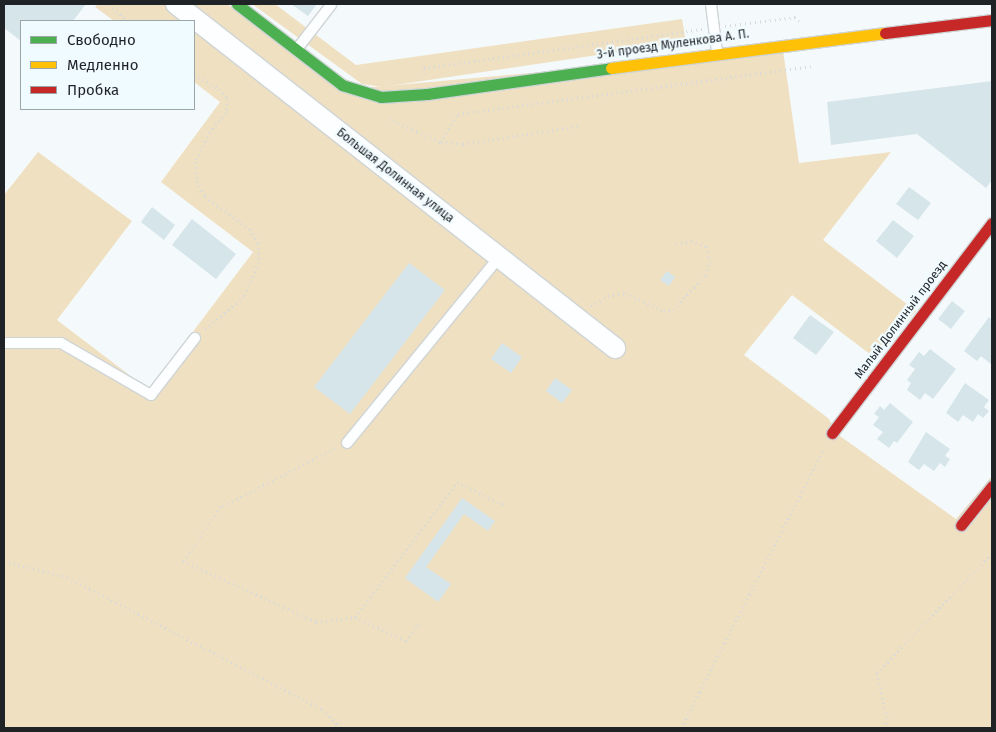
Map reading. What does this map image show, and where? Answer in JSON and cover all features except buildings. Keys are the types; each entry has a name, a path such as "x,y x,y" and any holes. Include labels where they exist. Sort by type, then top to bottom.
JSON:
{"street":[{"name":"Большая Долинная улица","path":"176,4 615,348"},
{"path":"237,4 296,50"},
{"name":"3-й проезд Муленкова А. П.","path":"296,50 342,85 358,92 381,97 427,94 717,52 992,20"},
{"name":"Малый Долинный проезд","path":"832,433 992,223"},
{"path":"961,525 992,486"}],"lane":[{"path":"711,4 717,52"},
{"path":"296,50 331,5"},
{"path":"348,442 499,257"},
{"path":"4,343 60,343 151,395 195,338"}],"path":[{"path":"109,4 127,20"},
{"path":"441,142 458,114 814,65"},
{"path":"195,75 219,89 228,98 226,114 210,132 195,162 196,181 205,196 250,229 258,243 259,262 244,296 195,338"},
{"path":"386,118 441,142 463,144 579,126"},
{"path":"577,319 592,305 608,296 625,293 664,311 673,309 706,275 710,262 706,246 692,241 676,244"},
{"path":"680,728 832,433"},
{"path":"348,442 221,507 183,561 316,622 355,617 406,641 420,622"},
{"path":"355,617 457,482 504,505"},
{"path":"884,728 887,718 877,673 992,553"},
{"path":"4,561 67,578 322,709 341,728"}],"shaded area":[{"path":"98,4 227,4 341,90 783,50 799,163 891,152 823,240 916,311 875,358 792,295 744,355 828,418 840,436 956,519 992,476 992,728 4,728 4,195 38,152 132,221 57,320 149,390 253,252 161,182 220,102 195,83 195,20 113,20 95,7"},
{"path":"252,4 275,4 356,65 682,19 686,42 382,87 362,84"}],"traffic: fast":[{"path":"237,4 342,85 381,97 427,94 611,68"}],"traffic: slow":[{"path":"611,68 885,33"}],"traffic: jam":[{"path":"885,33 992,20"},
{"path":"832,433 992,223"},
{"path":"961,525 992,486"}]}
